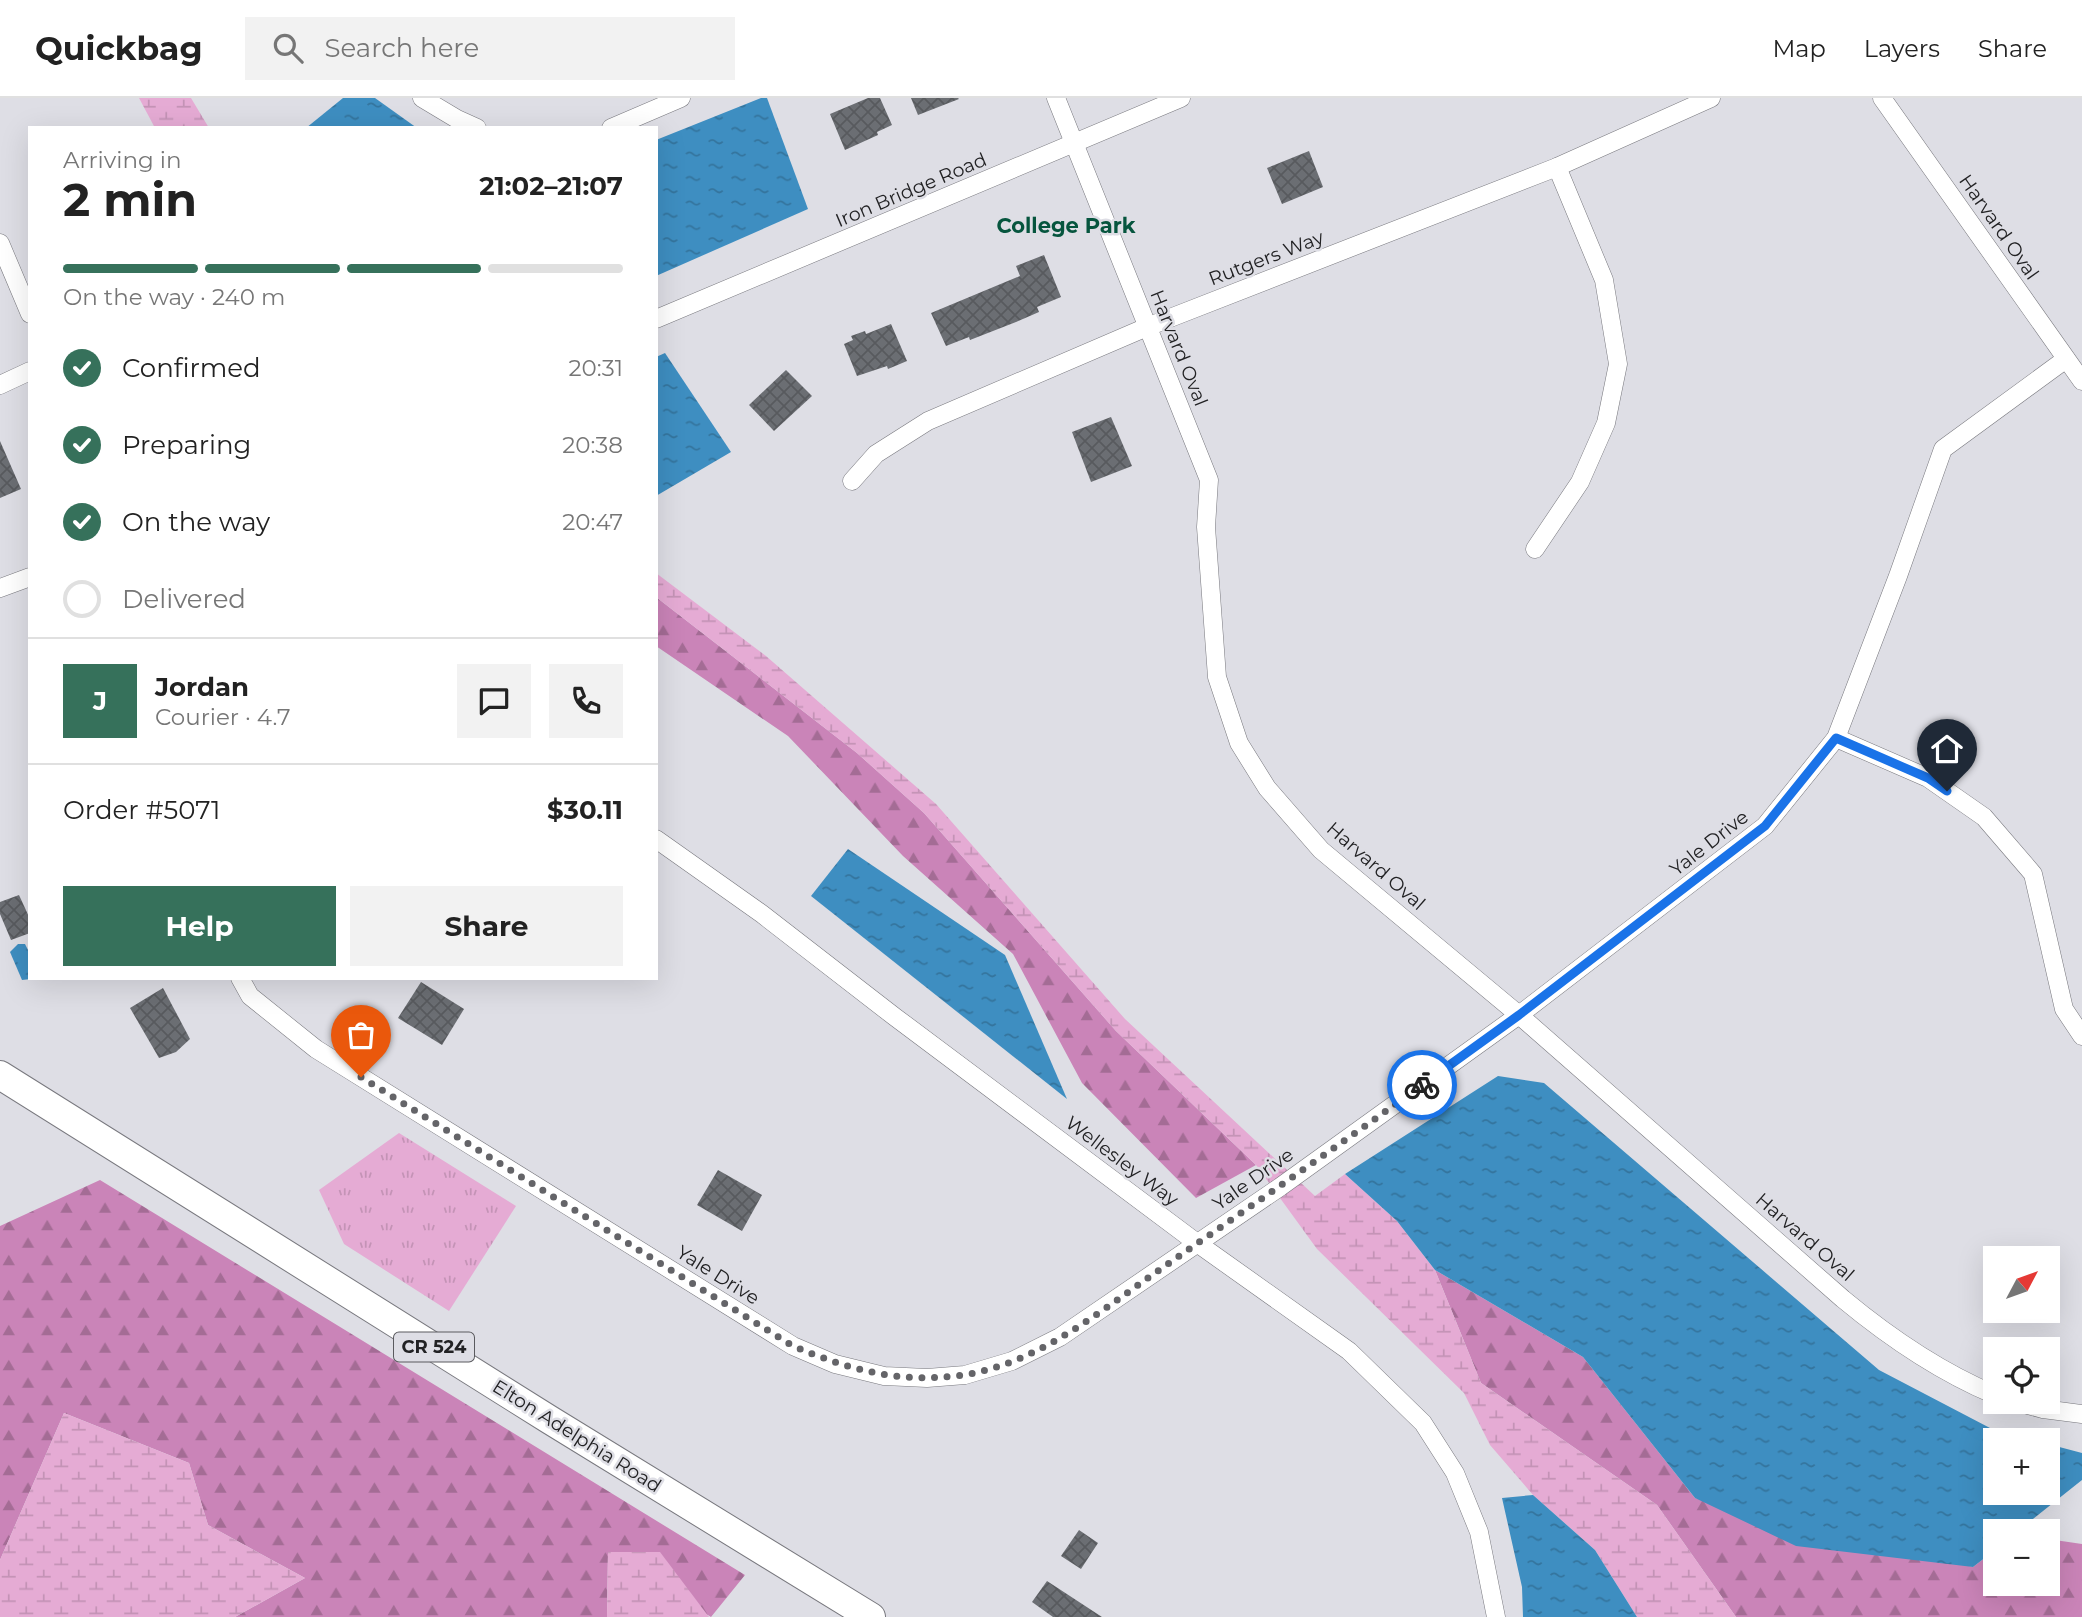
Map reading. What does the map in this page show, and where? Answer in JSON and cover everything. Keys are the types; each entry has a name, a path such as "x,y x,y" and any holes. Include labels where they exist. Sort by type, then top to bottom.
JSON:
{"main road":[{"name":"Elton Adelphia Road","path":"0,1074 550,1420 871,1617"}],"street":[{"path":"422,98 473,126"},
{"path":"616,126 681,98"},
{"name":"Harvard Oval","path":"1056,98 1209,480 1206,527 1217,677 1239,743 1266,788 1321,850 1519,1015 1888,1335 1923,1359 1983,1390"},
{"name":"Iron Bridge Road","path":"658,318 1181,98"},
{"name":"Rutgers Way","path":"852,481 876,454 928,421 1147,327 1557,167 1711,98"},
{"name":"Harvard Oval","path":"1882,98 2082,381"},
{"path":"1535,549 1580,482 1606,423 1618,364 1604,280 1557,167"},
{"path":"0,243 28,309"},
{"name":"Yale Drive","path":"241,980 250,996 316,1049 793,1346 835,1364 884,1376 927,1378 965,1374 1012,1361 1060,1338 1280,1187 1519,1015 1765,826 1836,738 1943,449 2066,359"},
{"path":"0,385 28,372"},
{"path":"0,588 28,578"},
{"path":"1836,738 1928,778 1984,817 2033,874 2064,1009 2082,1036"},
{"name":"Wellesley Way","path":"658,840 762,914 1197,1243 1349,1351 1423,1423 1455,1473 1479,1532 1496,1617"},
{"path":"2060,1411 2082,1414"}],"green space":[{"path":"139,98 191,98 208,126 154,126"},
{"path":"658,575 766,656 936,804 1125,1019 1315,1196 1345,1174 1397,1221 1435,1270 1481,1383 1657,1505 1736,1617 1637,1617 1595,1550 1533,1495 1490,1445 1464,1393 1317,1249 1256,1165 1116,1031 924,813 857,753 658,599"},
{"path":"658,599 857,753 924,813 1116,1031 1256,1165 1196,1198 1082,1083 1013,954 903,856 788,736 658,647"},
{"path":"399,1133 516,1206 449,1311 344,1244 319,1190"},
{"path":"100,1180 745,1575 711,1617 608,1552 607,1617 235,1617 305,1578 208,1525 189,1463 64,1413 0,1560 0,1226"},
{"path":"1435,1270 1583,1357 1695,1498 1973,1567 1983,1559 1983,1596 2060,1596 2060,1541 2082,1544 2082,1617 1736,1617 1657,1505 1481,1383"},
{"path":"64,1413 189,1463 208,1525 305,1578 235,1617 0,1617 0,1560"},
{"path":"608,1552 660,1552 709,1617 607,1617"}],"water":[{"path":"343,98 375,98 414,126 308,126"},
{"path":"761,98 767,98 808,209 658,275 658,139"},
{"path":"665,353 731,452 658,495 658,356"},
{"path":"848,849 1005,955 1067,1099 811,896"},
{"path":"18,944 25,944 28,950 28,979 22,980 10,952"},
{"path":"1498,1076 1544,1083 1879,1370 1990,1428 1983,1428 1983,1505 2051,1505 2033,1519 1983,1519 1983,1559 1973,1567 1796,1546 1695,1498 1583,1357 1435,1270 1397,1221 1345,1174"},
{"path":"2060,1447 2082,1453 2082,1480 2060,1498"},
{"path":"1533,1495 1595,1550 1637,1617 1523,1617 1522,1587 1502,1498"}],"building":[{"path":"868,98 880,98 892,125 877,132 878,135 845,150 830,114"},
{"path":"911,98 958,98 959,99 918,115"},
{"path":"1309,151 1323,187 1282,204 1267,168"},
{"path":"1044,255 1061,297 1037,307 1039,312 1016,322 970,340 969,337 946,346 931,313 1020,276 1016,266"},
{"path":"891,324 907,361 888,369 887,366 857,376 844,344 853,340 851,336 865,331 866,334"},
{"path":"786,370 812,396 774,431 749,405"},
{"path":"1111,417 1132,466 1091,482 1072,432"},
{"path":"0,441 21,489 0,498"},
{"path":"19,895 28,915 28,934 11,940 0,914 0,902"},
{"path":"421,982 464,1009 442,1045 398,1018"},
{"path":"163,988 190,1039 176,1052 159,1058 130,1008"},
{"path":"718,1170 762,1195 742,1231 697,1205"},
{"path":"1079,1530 1098,1543 1081,1569 1061,1556"},
{"path":"1047,1581 1102,1617 1053,1617 1032,1602"}],"way so far":[{"path":"361,1077 793,1346 835,1364 884,1376 927,1378 965,1374 1012,1361 1060,1338 1280,1187 1422,1085"}],"district":[{"name":"College Park","path":"1066,225"}],"route":[{"path":"1422,1085 1519,1015 1765,826 1836,738 1928,778 1947,791"}]}
